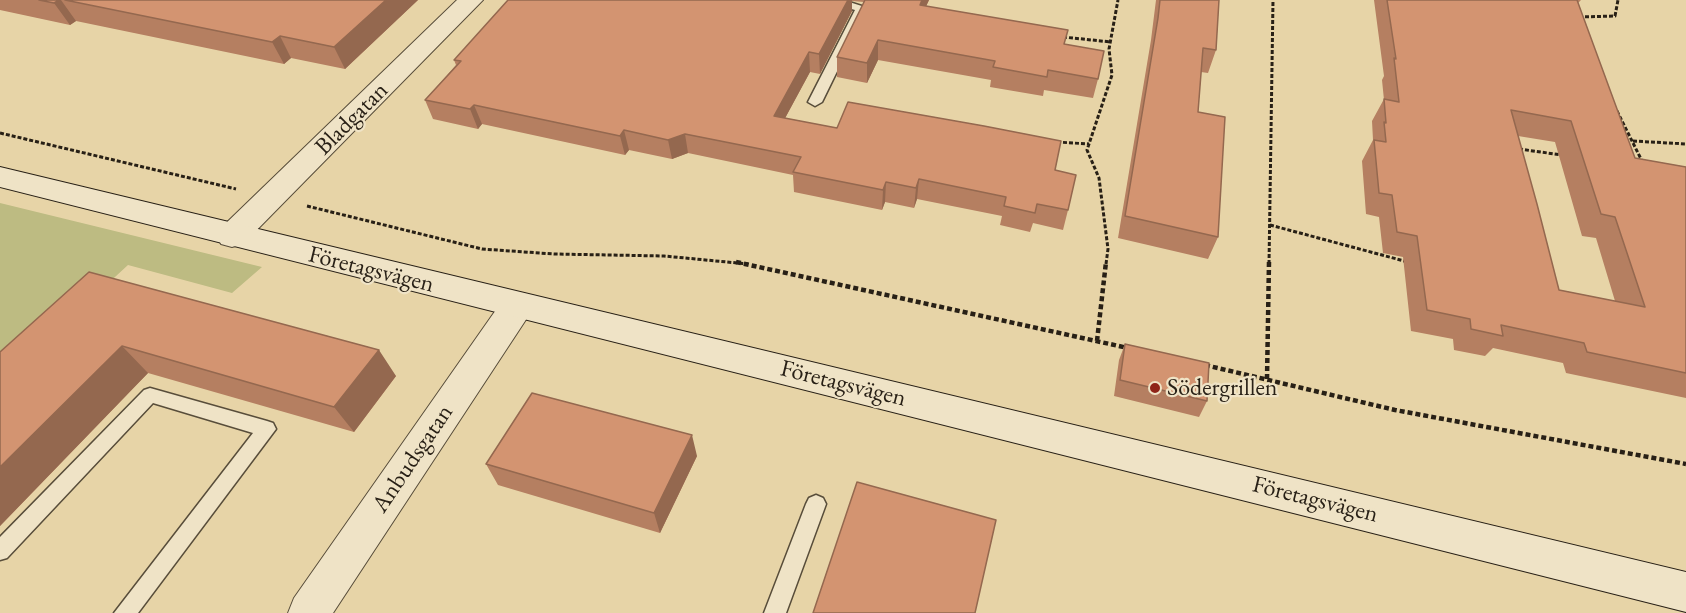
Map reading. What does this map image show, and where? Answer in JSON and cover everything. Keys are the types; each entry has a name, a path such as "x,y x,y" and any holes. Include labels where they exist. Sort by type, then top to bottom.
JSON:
{"street":[{"name":"Bladgatan","path":"232,236 471,0"},
{"name":"Företagsvägen","path":"0,177 232,236 1686,592"},
{"name":"Anbudsgatan","path":"309,613 517,306"}],"lane":[{"path":"815,102 867,9 827,0"},
{"path":"0,551 150,395 267,429 125,613"},
{"path":"775,613 816,504"}],"path":[{"path":"1097,341 1108,249 1099,178 1087,150 1112,75 1111,42 1118,0"},
{"path":"1267,379 1273,0"},
{"path":"1570,17 1615,16 1618,0"},
{"path":"1052,36 1111,42"},
{"path":"1616,110 1645,166 1634,165"},
{"path":"0,134 482,249 554,254 664,256 744,263 1131,348"},
{"path":"1047,141 1089,144"},
{"path":"1632,141 1686,144"},
{"path":"1510,148 1566,156"},
{"path":"1270,225 1412,262"},
{"path":"1199,364 1395,410 1686,464"}],"shaded area":[{"path":"0,203 262,267 232,293 128,265 0,383"}],"building":[{"path":"39,0 59,0 54,3"},
{"path":"65,0 386,0 334,47 280,36 272,42"},
{"path":"508,0 848,0 819,54 809,52 774,116 837,128 848,102 1061,141 1055,170 1076,175 1068,210 1037,204 1035,213 1004,206 1006,197 919,179 916,188 886,182 883,190 793,172 801,157 685,134 668,140 624,130 620,136 474,105 470,109 425,100 461,61 454,60"},
{"path":"865,0 922,0 920,5 1068,30 1064,44 1104,51 1098,79 1048,70 1047,77 993,67 995,61 878,40 867,63 837,57"},
{"path":"1160,0 1219,0 1216,50 1203,48 1198,112 1225,117 1218,237 1125,216"},
{"path":"1387,0 1577,0 1635,158 1686,167 1686,373 1587,352 1584,343 1501,325 1503,336 1471,329 1470,319 1427,310 1417,236 1397,232 1392,195 1379,193 1374,140 1386,142 1384,99 1399,102 1394,58 1396,59","holes":["1511,110 1571,121 1601,214 1615,217 1645,307 1559,290"]},
{"path":"89,272 379,350 334,407 122,346 0,467 0,352"},
{"path":"1125,344 1209,363 1207,401 1120,380"},
{"path":"532,393 692,435 654,513 486,464"},
{"path":"857,482 996,520 975,613 813,613"}],"place":[{"name":"Södergrillen","path":"1155,388"}]}
